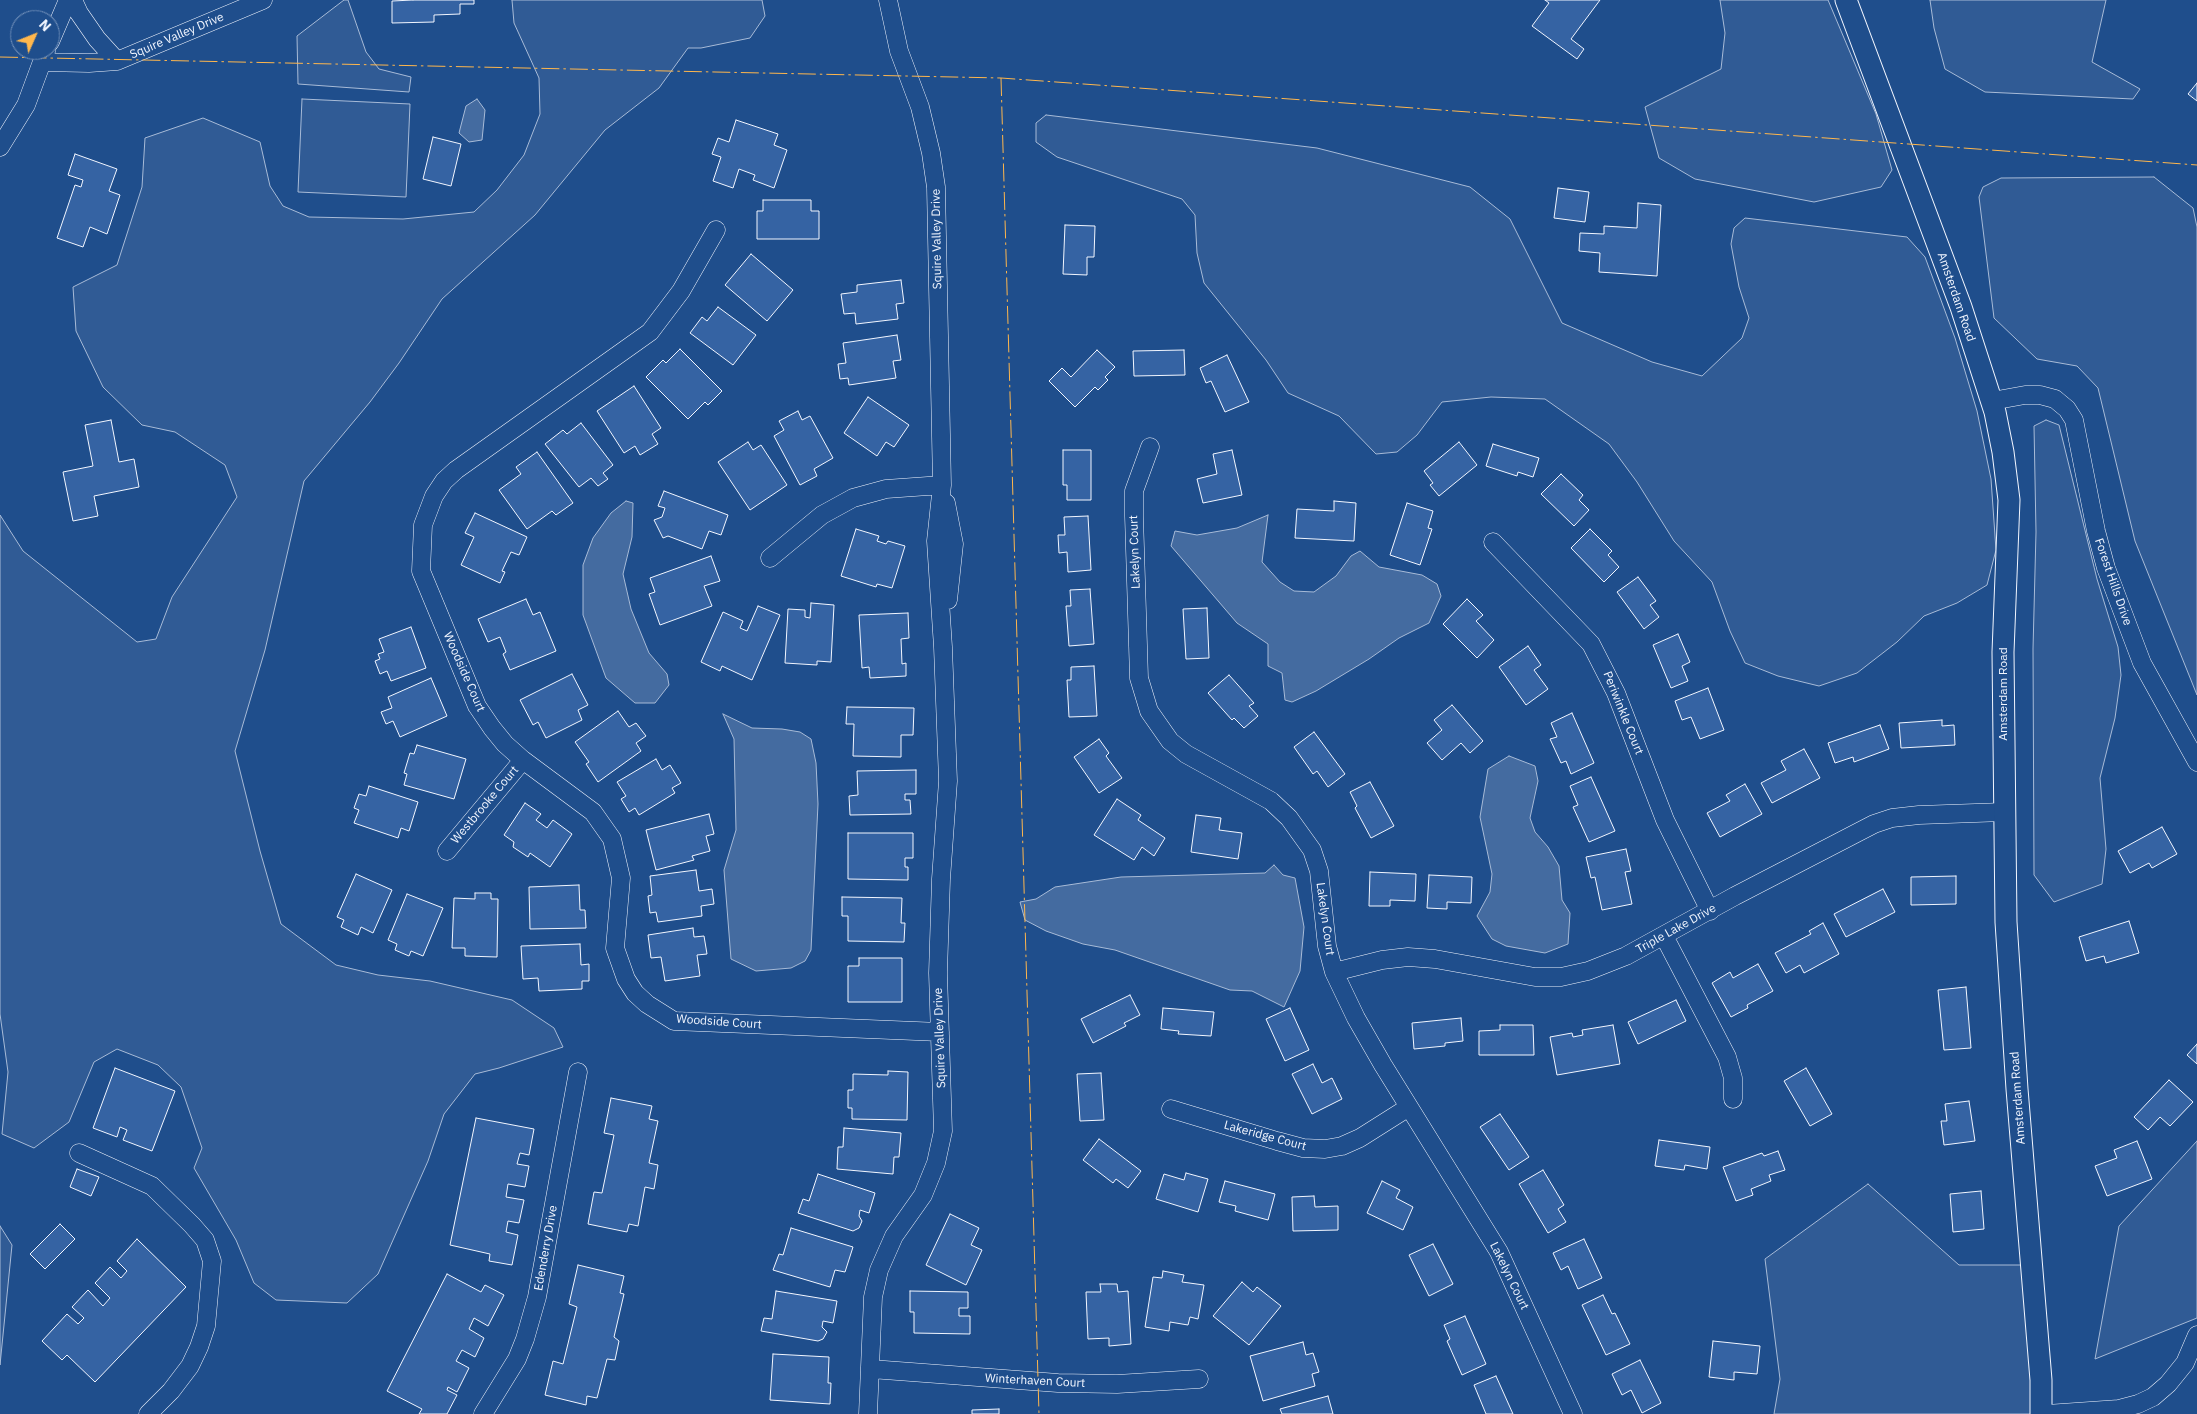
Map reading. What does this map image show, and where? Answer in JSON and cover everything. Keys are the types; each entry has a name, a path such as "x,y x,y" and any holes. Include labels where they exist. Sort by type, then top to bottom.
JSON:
{"street":[{"path":"60,19 68,0"},
{"name":"Squire Valley Drive","path":"73,0 97,39 118,61"},
{"name":"Squire Valley Drive","path":"60,58 89,63 118,61 264,0"},
{"name":"Squire Valley Drive","path":"868,1414 873,1297 880,1270 894,1236 923,1196 938,1155 943,1131 938,972 941,879 948,781 943,646 936,541 942,485 936,187 931,153 920,107 899,51 888,0"},
{"name":"Amsterdam Road","path":"1846,0 1961,307 1992,401 2003,452 2010,500 2004,642 2004,812 2009,971 2017,1099 2041,1380 2040,1414"},
{"path":"0,147 26,105 43,60"},
{"name":"Woodside Court","path":"716,230 681,291 650,332 456,470 444,481 428,510 423,525 421,571 477,706 505,744 593,812 612,840 620,878 616,948 621,968 634,992 660,1014 674,1021 940,1032"},
{"name":"Forest Hills Drive","path":"1992,401 2025,396 2055,399 2067,409 2074,420 2096,531 2106,568 2142,663 2197,762"},
{"name":"Lakelyn Court","path":"1150,447 1134,491 1139,678 1149,711 1170,741 1186,754 1271,801 1290,818 1312,850 1319,872 1327,946 1334,972 1356,1018 1499,1252 1573,1414"},
{"path":"770,558 822,515 852,498 886,489 942,485"},
{"name":"Periwinkle Court","path":"1493,542 1591,644 1616,693 1664,820 1710,912"},
{"name":"Westbrooke Court","path":"447,851 524,760"},
{"name":"Triple Lake Drive","path":"1334,972 1382,960 1408,957 1435,958 1513,975 1535,977 1561,977 1588,971 1626,956 1710,912 1735,896 1874,824 1892,818 1919,815 2004,812"},
{"path":"1664,936 1727,1057 1733,1078 1733,1099"},
{"name":"Edenderry Drive","path":"483,1414 526,1339 537,1297 578,1072"},
{"name":"Lakeridge Court","path":"1171,1109 1303,1148 1325,1149 1342,1146 1360,1138 1409,1107"},
{"path":"79,1153 152,1186 205,1240 212,1261 206,1326 199,1347 190,1366 171,1391 148,1414"},
{"path":"2047,1414 2119,1409 2138,1404 2153,1397 2168,1384 2185,1363 2197,1335"},
{"name":"Winterhaven Court","path":"871,1370 1058,1383 1117,1384 1199,1379"}],"shaded area":[{"path":"344,0 348,0 366,52 379,69 411,77 409,92 298,84 297,36"},
{"path":"512,0 762,0 765,16 750,38 701,48 688,48 659,88 605,130 535,215 442,299 370,402 304,481 265,650 235,751 260,851 281,924 336,965 378,975 430,981 512,1000 554,1028 563,1047 475,1074 444,1114 428,1161 378,1274 347,1303 276,1300 254,1283 236,1240 194,1168 202,1148 181,1087 158,1065 117,1049 94,1062 69,1122 34,1148 2,1134 8,1072 0,1014 0,515 23,551 137,642 156,639 172,597 237,497 225,465 175,432 142,425 103,387 76,331 73,287 117,265 142,187 145,138 203,118 260,142 270,186 283,206 309,217 403,219 474,212 497,190 524,155 540,114 539,78 514,23"},
{"path":"1720,0 1828,0 1876,114 1892,170 1881,187 1814,202 1695,179 1659,158 1645,107 1721,69 1725,33"},
{"path":"1930,0 2106,0 2092,62 2140,89 2133,99 1985,92 1945,69 1934,28"},
{"path":"302,99 410,104 406,197 298,192"},
{"path":"477,99 485,110 482,140 469,142 459,133 466,106"},
{"path":"1046,115 1317,148 1470,187 1510,219 1562,323 1652,362 1702,376 1742,338 1749,318 1739,287 1731,244 1734,228 1745,218 1907,237 1925,257 1955,338 1977,411 1991,479 1996,550 1987,585 1957,603 1924,616 1897,642 1857,673 1819,686 1778,676 1745,663 1730,631 1712,582 1674,541 1637,482 1609,444 1545,399 1491,397 1442,402 1417,435 1397,452 1376,454 1339,416 1288,393 1266,360 1204,283 1197,253 1195,215 1182,199 1057,157 1036,142 1036,123"},
{"path":"2154,177 2193,208 2197,227 2197,695 2135,541 2098,388 2077,366 2037,359 1994,318 1979,197 1983,187 2001,178"},
{"path":"2046,420 2059,425 2097,579 2118,647 2121,675 2115,718 2100,778 2106,849 2102,884 2054,902 2034,875 2033,649 2036,532 2034,426"},
{"path":"626,501 633,503 632,537 623,574 631,609 649,653 667,674 669,685 655,703 635,703 606,678 583,615 583,565 593,538 611,513"},
{"path":"1268,515 1262,562 1280,582 1294,591 1314,592 1336,576 1351,556 1360,551 1379,567 1422,575 1437,584 1441,596 1429,623 1399,638 1369,659 1316,691 1292,702 1285,700 1282,673 1268,666 1268,644 1237,623 1171,546 1175,531 1197,535 1237,528"},
{"path":"723,714 752,728 800,732 811,739 816,763 818,804 811,950 805,961 791,968 756,971 731,959 724,870 736,830 734,739"},
{"path":"1509,756 1535,766 1538,781 1530,818 1535,832 1548,847 1559,866 1562,900 1570,913 1568,944 1545,953 1506,946 1492,939 1477,916 1490,892 1492,874 1480,817 1488,769"},
{"path":"1274,865 1283,875 1295,878 1304,927 1300,971 1284,1007 1252,991 1230,990 1115,950 1083,944 1046,931 1025,920 1020,902 1036,899 1055,887 1121,877 1265,873"},
{"path":"2197,1141 2197,1318 2095,1359 2119,1226"},
{"path":"1868,1184 1959,1265 2028,1265 2041,1414 1774,1414 1780,1379 1765,1259"},
{"path":"0,1226 12,1245 0,1365"}],"building":[{"path":"474,0 474,4 460,4 460,14 434,15 434,22 392,23 392,1"},
{"path":"1545,0 1600,0 1571,39 1584,49 1577,59 1532,26 1549,3"},
{"path":"2197,83 2197,101 2188,94"},
{"path":"736,120 778,134 774,145 787,150 774,188 753,180 755,175 739,169 733,188 713,181 721,157 712,154 718,138 729,142"},
{"path":"433,137 461,144 451,186 423,179"},
{"path":"75,154 117,169 109,191 120,195 107,234 90,227 83,247 57,238 75,185 81,187 83,180 68,175"},
{"path":"1558,188 1589,192 1585,222 1554,218"},
{"path":"763,200 811,200 811,211 819,211 819,239 757,239 757,211 763,211"},
{"path":"1638,203 1661,205 1657,276 1599,272 1600,253 1579,251 1580,233 1604,234 1604,226 1637,228"},
{"path":"1065,225 1095,226 1094,257 1087,257 1087,275 1063,274"},
{"path":"751,254 793,290 767,321 725,285"},
{"path":"901,280 904,303 896,304 898,319 856,324 855,313 844,314 841,294 857,292 857,285"},
{"path":"718,307 756,335 733,365 690,333 702,317 707,321"},
{"path":"897,335 901,360 893,361 896,378 849,385 848,378 840,379 838,364 846,363 843,343"},
{"path":"680,349 722,391 708,405 705,402 688,419 646,377 663,360 666,363"},
{"path":"1097,350 1115,367 1105,377 1108,380 1098,390 1095,387 1075,407 1049,381 1062,368 1071,377"},
{"path":"1184,350 1185,375 1134,376 1133,351"},
{"path":"1227,355 1249,402 1225,412 1211,381 1206,383 1200,368"},
{"path":"634,386 661,428 652,434 658,444 640,455 635,446 624,453 597,411"},
{"path":"868,397 909,425 894,447 886,442 877,456 844,433"},
{"path":"798,411 802,420 810,416 833,458 814,469 817,476 800,485 774,436 784,430 779,421"},
{"path":"111,420 119,462 134,459 139,487 94,496 98,516 73,521 63,472 93,466 85,425"},
{"path":"581,423 613,465 603,473 608,479 598,486 591,478 579,487 545,444 563,430 567,434"},
{"path":"748,442 753,450 761,445 787,485 750,510 718,462"},
{"path":"1459,442 1477,465 1439,496 1430,485 1433,483 1424,471"},
{"path":"1493,444 1539,458 1533,477 1518,472 1517,476 1486,466"},
{"path":"1063,450 1091,450 1091,500 1067,500 1067,485 1063,485"},
{"path":"1232,450 1242,495 1203,503 1197,479 1217,474 1213,454"},
{"path":"537,452 573,503 556,515 552,511 527,529 499,490 521,474 516,467"},
{"path":"1561,474 1583,495 1579,500 1589,510 1574,526 1541,494"},
{"path":"664,491 728,515 721,535 709,531 702,549 668,536 663,538 654,520 662,517 665,508 658,506"},
{"path":"1334,501 1356,503 1354,541 1295,538 1297,509 1334,511"},
{"path":"1407,503 1433,511 1428,528 1432,529 1420,565 1390,555"},
{"path":"475,513 527,537 519,555 511,552 502,571 505,572 500,583 461,565 474,537 465,533"},
{"path":"1088,516 1091,570 1068,572 1067,552 1059,553 1058,535 1065,535 1064,517"},
{"path":"856,529 879,536 877,541 886,544 888,541 905,546 892,588 877,584 876,587 841,576"},
{"path":"1590,529 1612,551 1608,555 1619,567 1604,582 1571,548"},
{"path":"711,556 720,581 704,586 712,606 660,625 649,594 655,592 650,578"},
{"path":"1638,577 1656,601 1650,605 1659,617 1644,629 1617,592"},
{"path":"1090,589 1094,644 1069,646 1066,606 1071,606 1070,590"},
{"path":"526,599 533,615 540,612 556,651 510,670 503,654 506,652 500,637 488,642 478,619"},
{"path":"1467,599 1483,615 1476,621 1494,640 1477,658 1443,624"},
{"path":"811,603 834,605 831,662 817,661 817,665 785,663 788,609 805,610 805,617 810,618"},
{"path":"758,606 780,615 752,680 722,666 720,671 701,662 723,612 743,621 740,628 747,631"},
{"path":"1207,608 1209,658 1186,659 1183,609"},
{"path":"908,613 909,638 901,639 902,664 906,663 906,676 870,678 869,667 862,668 859,615"},
{"path":"411,627 426,668 391,681 387,671 380,674 375,661 380,659 378,654 384,652 379,639"},
{"path":"1678,634 1690,662 1682,666 1688,681 1671,688 1653,645"},
{"path":"1528,646 1541,665 1534,670 1548,689 1526,705 1499,667"},
{"path":"1094,666 1097,716 1069,717 1067,680 1071,680 1071,667"},
{"path":"572,674 588,705 578,710 582,720 546,738 538,722 533,725 520,700"},
{"path":"1229,675 1254,703 1249,706 1258,716 1244,728 1234,718 1232,720 1208,693"},
{"path":"431,678 447,716 400,737 393,721 386,724 381,712 392,708 388,697"},
{"path":"1708,688 1724,730 1700,739 1691,717 1682,720 1675,701"},
{"path":"1452,705 1483,741 1470,753 1461,743 1442,760 1427,743 1442,730 1434,720"},
{"path":"847,707 914,708 913,735 901,735 901,757 853,756 854,724 846,724"},
{"path":"618,711 629,727 636,723 646,736 636,743 641,751 598,782 586,764 589,762 575,742"},
{"path":"1572,713 1594,763 1571,774 1566,761 1561,763 1550,739 1557,737 1551,723"},
{"path":"1942,720 1942,726 1954,725 1955,745 1901,748 1899,723"},
{"path":"1880,725 1889,749 1854,762 1853,757 1835,763 1828,743"},
{"path":"1314,732 1345,774 1328,787 1317,771 1313,774 1294,747"},
{"path":"1099,739 1109,753 1106,756 1122,778 1099,793 1074,757"},
{"path":"417,745 466,759 454,799 404,785 407,774 404,773 410,753 414,754"},
{"path":"1804,749 1820,778 1772,803 1761,783 1786,770 1781,761"},
{"path":"656,759 662,770 670,765 681,783 672,788 675,793 639,815 635,808 629,812 621,799 626,796 617,782"},
{"path":"916,770 916,794 905,794 905,800 910,800 911,814 850,815 849,796 858,795 857,771"},
{"path":"1591,777 1615,831 1589,842 1573,807 1578,805 1570,786"},
{"path":"1370,782 1394,826 1371,838 1355,808 1357,806 1350,792"},
{"path":"1745,784 1762,814 1720,837 1707,813 1730,801 1726,795"},
{"path":"369,786 418,802 409,831 401,828 398,838 354,823 359,810 354,808 359,794 366,796"},
{"path":"1117,799 1141,815 1138,820 1165,838 1154,856 1142,847 1134,860 1094,835"},
{"path":"525,803 541,814 536,820 547,828 553,820 572,834 550,867 530,853 528,857 513,847 514,842 504,835"},
{"path":"709,814 714,834 706,836 710,851 692,856 694,860 656,870 646,830"},
{"path":"1196,815 1221,818 1219,830 1242,833 1238,859 1191,852"},
{"path":"2162,827 2177,854 2152,868 2149,863 2130,873 2118,851"},
{"path":"848,833 913,833 913,858 905,858 905,867 908,867 908,880 848,879"},
{"path":"1626,849 1631,871 1625,872 1632,904 1602,910 1595,877 1591,878 1586,857"},
{"path":"696,870 699,891 712,889 714,904 701,906 702,916 658,922 656,912 650,913 648,896 652,895 650,876"},
{"path":"1370,872 1416,874 1415,901 1390,900 1390,906 1369,906"},
{"path":"356,874 392,890 373,933 361,927 358,935 341,927 344,920 337,917"},
{"path":"1429,875 1472,877 1471,903 1447,902 1447,909 1427,908"},
{"path":"1956,876 1956,904 1911,905 1911,877"},
{"path":"579,885 580,910 585,910 586,928 530,929 529,887"},
{"path":"1883,889 1895,912 1846,937 1834,914"},
{"path":"475,893 491,893 491,899 498,899 497,957 465,956 465,948 452,948 454,898 475,899"},
{"path":"407,894 443,908 423,956 411,951 409,956 395,950 397,944 388,940"},
{"path":"842,897 902,898 901,923 905,923 904,942 848,941 848,916 842,916"},
{"path":"2129,921 2139,953 2106,963 2104,956 2086,961 2079,937"},
{"path":"1823,923 1839,954 1804,973 1800,965 1786,973 1775,953 1811,934 1809,931"},
{"path":"693,928 694,937 704,936 707,954 697,955 700,976 665,981 661,957 651,958 648,935"},
{"path":"580,944 581,965 589,964 589,981 582,981 582,989 539,991 538,978 523,979 521,946"},
{"path":"859,958 902,958 902,1002 848,1002 848,966 859,966"},
{"path":"1758,964 1773,991 1747,1005 1748,1008 1731,1017 1712,983 1730,972 1733,978"},
{"path":"1966,987 1971,1048 1944,1050 1938,990"},
{"path":"1130,995 1140,1015 1124,1023 1126,1026 1093,1043 1081,1019"},
{"path":"1676,1000 1686,1021 1638,1044 1628,1022"},
{"path":"1163,1008 1214,1012 1211,1036 1178,1034 1179,1031 1161,1029"},
{"path":"1290,1008 1309,1050 1285,1061 1266,1019"},
{"path":"1461,1018 1463,1041 1445,1043 1445,1046 1414,1049 1412,1023"},
{"path":"1500,1025 1533,1025 1534,1055 1479,1055 1479,1031 1500,1030"},
{"path":"1613,1025 1620,1064 1557,1075 1550,1037 1572,1033 1573,1037 1583,1035 1582,1030"},
{"path":"2197,1044 2197,1064 2187,1055"},
{"path":"1313,1064 1322,1083 1332,1078 1342,1099 1312,1114 1292,1074"},
{"path":"115,1068 175,1091 152,1151 123,1140 127,1130 120,1127 117,1137 93,1128"},
{"path":"1806,1068 1832,1114 1810,1126 1784,1081"},
{"path":"888,1071 908,1072 907,1120 852,1119 852,1108 848,1108 848,1090 853,1090 853,1074 888,1075"},
{"path":"1101,1073 1104,1120 1080,1121 1077,1074"},
{"path":"2169,1080 2193,1102 2170,1126 2160,1117 2148,1130 2134,1117"},
{"path":"611,1098 652,1106 649,1119 658,1121 649,1163 658,1165 654,1189 645,1187 638,1226 629,1224 627,1232 588,1224 594,1192 602,1193 614,1135 604,1133"},
{"path":"1969,1101 1975,1141 1944,1145 1941,1121 1947,1121 1945,1104"},
{"path":"1500,1114 1529,1157 1509,1170 1480,1127"},
{"path":"476,1118 534,1129 529,1155 520,1153 517,1164 529,1166 525,1187 508,1184 506,1197 524,1200 519,1223 508,1221 506,1232 518,1235 512,1265 489,1261 490,1254 450,1245"},
{"path":"844,1128 901,1133 899,1157 894,1157 893,1174 837,1169 838,1147 843,1147"},
{"path":"1099,1139 1141,1171 1128,1188 1116,1179 1113,1183 1083,1160"},
{"path":"1659,1140 1710,1147 1707,1169 1685,1165 1684,1170 1655,1166"},
{"path":"2137,1141 2152,1179 2107,1196 2095,1166 2117,1158 2114,1150"},
{"path":"1778,1151 1785,1170 1769,1175 1771,1181 1751,1189 1753,1195 1736,1201 1723,1167 1762,1153 1764,1156"},
{"path":"77,1169 99,1177 91,1196 70,1187"},
{"path":"1543,1170 1564,1205 1558,1209 1566,1222 1548,1233 1519,1184"},
{"path":"1186,1173 1208,1179 1198,1212 1156,1199 1164,1174 1184,1180"},
{"path":"818,1174 875,1193 869,1213 860,1210 859,1216 862,1221 859,1228 853,1231 798,1213 803,1199 809,1201"},
{"path":"1225,1181 1275,1194 1268,1220 1235,1211 1236,1206 1219,1202"},
{"path":"1382,1181 1400,1190 1396,1198 1413,1207 1403,1230 1367,1213"},
{"path":"1981,1191 1984,1229 1953,1232 1950,1194"},
{"path":"1314,1196 1315,1207 1338,1206 1338,1230 1293,1231 1292,1197"},
{"path":"950,1214 979,1228 971,1245 982,1250 966,1285 926,1265"},
{"path":"60,1224 75,1239 45,1269 30,1254"},
{"path":"791,1228 853,1247 845,1272 835,1270 830,1287 773,1270 779,1254 783,1255"},
{"path":"137,1239 186,1287 95,1382 67,1355 62,1360 42,1341 67,1314 78,1324 84,1318 72,1307 88,1290 103,1306 110,1298 95,1283 110,1267 121,1278 127,1271 117,1261"},
{"path":"1584,1239 1602,1278 1578,1289 1568,1266 1561,1270 1553,1253"},
{"path":"1433,1244 1453,1284 1429,1296 1409,1255"},
{"path":"578,1265 624,1276 620,1293 624,1294 614,1337 619,1341 615,1360 607,1359 597,1398 587,1396 586,1405 545,1395 553,1361 563,1364 577,1307 569,1304"},
{"path":"1163,1271 1184,1275 1182,1282 1204,1285 1198,1319 1190,1317 1188,1325 1170,1322 1169,1331 1145,1327 1153,1277 1162,1278"},
{"path":"447,1274 481,1292 485,1285 504,1295 488,1326 474,1318 469,1329 484,1338 475,1357 462,1350 456,1361 469,1368 457,1392 448,1387 447,1390 457,1395 447,1414 419,1414 422,1409 387,1391"},
{"path":"1242,1282 1253,1292 1257,1287 1281,1306 1249,1345 1213,1316"},
{"path":"1100,1284 1117,1284 1118,1292 1128,1291 1131,1344 1109,1346 1109,1338 1088,1339 1086,1292 1101,1292"},
{"path":"776,1291 837,1301 833,1323 823,1321 822,1327 827,1332 823,1339 818,1341 761,1331 764,1318 772,1319"},
{"path":"910,1291 968,1292 968,1308 959,1308 959,1316 970,1316 970,1334 914,1333 914,1312 910,1312"},
{"path":"1603,1295 1612,1314 1615,1313 1630,1344 1606,1355 1582,1305"},
{"path":"1465,1316 1486,1364 1462,1375 1447,1341 1450,1339 1444,1325"},
{"path":"1713,1341 1760,1346 1757,1374 1734,1372 1734,1380 1709,1377"},
{"path":"1303,1342 1306,1355 1313,1353 1319,1372 1312,1374 1315,1386 1263,1401 1250,1356"},
{"path":"773,1354 829,1357 828,1383 831,1383 830,1404 770,1400"},
{"path":"1640,1360 1661,1403 1642,1413 1631,1390 1622,1395 1612,1374"},
{"path":"1496,1376 1513,1414 1486,1414 1474,1385"},
{"path":"1328,1396 1333,1414 1282,1414 1280,1409"},
{"path":"999,1409 999,1414 972,1414 972,1410"}],"power":[{"path":"0,57 1001,78 2197,165"},
{"path":"1001,78 1039,1414"}]}
